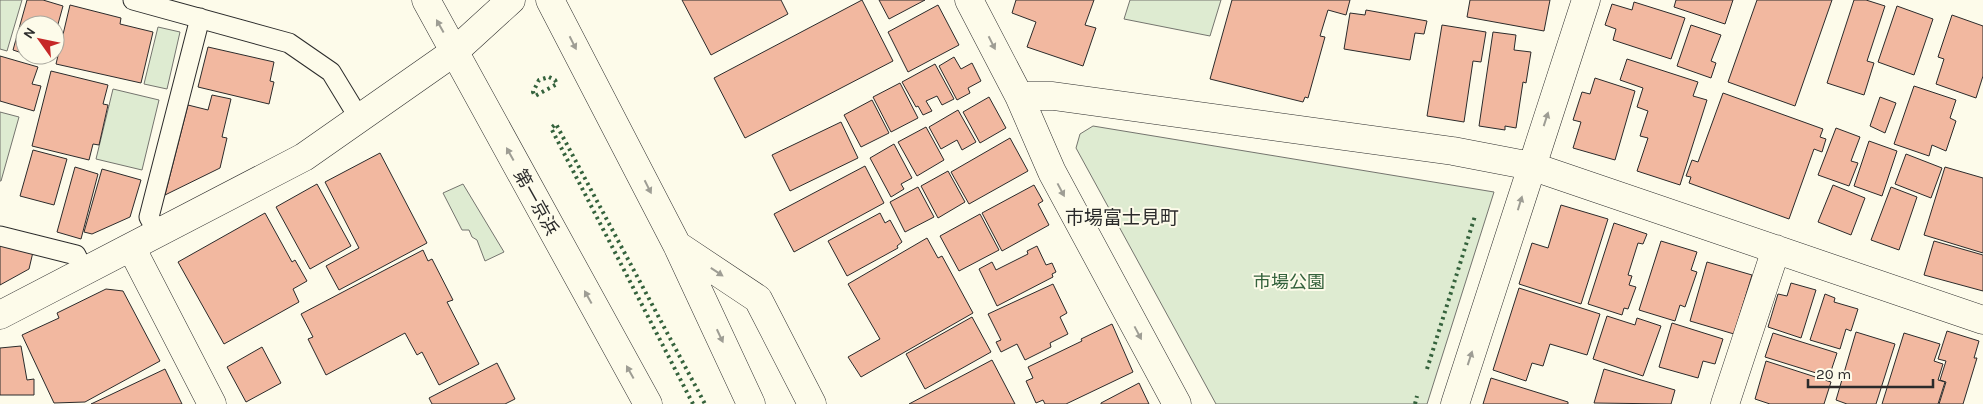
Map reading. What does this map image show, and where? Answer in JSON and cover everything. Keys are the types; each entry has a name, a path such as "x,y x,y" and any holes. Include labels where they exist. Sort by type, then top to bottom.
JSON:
{"main road":[{"name":"第一京浜","path":"426,0 648,404"},
{"path":"0,315 304,157 454,52 511,0"},
{"path":"550,0 677,245 751,404"},
{"path":"970,0 1019,96 1052,172 1177,404"},
{"path":"1455,404 1586,0"},
{"path":"1019,96 1054,96 1453,152 1531,166 1983,320"},
{"path":"677,245 758,299 812,404"},
{"path":"130,247 212,404"},
{"path":"1725,404 1776,249"}],"lane":[{"path":"133,0 290,43 330,72 359,118"},
{"path":"158,233 149,216 200,18"},
{"path":"0,236 76,255 84,271"}],"green space":[{"path":"0,0 22,0 18,15 15,15 15,24 7,51 0,49"},
{"path":"1130,0 1221,0 1210,36 1124,19"},
{"path":"158,27 180,32 167,89 144,84"},
{"path":"113,89 159,100 142,170 96,159"},
{"path":"0,112 19,117 1,181 0,181"},
{"name":"市場公園","path":"1093,126 1494,192 1427,404 1216,404 1076,148 1080,134"},
{"path":"463,184 504,252 485,261 477,240 472,237 469,230 462,230 443,193"}],"building":[{"path":"27,0 43,0 63,6 61,15 23,15"},
{"path":"682,0 781,0 788,14 711,55"},
{"path":"862,0 893,61 745,138 714,78"},
{"path":"879,0 925,0 889,19"},
{"path":"1016,0 1094,0 1085,25 1096,28 1083,66 1027,47 1036,22 1012,13"},
{"path":"1232,0 1350,0 1346,15 1328,10 1320,36 1325,37 1308,98 1305,97 1303,102 1210,79"},
{"path":"1470,0 1550,0 1544,31 1467,17"},
{"path":"1676,0 1733,0 1725,24 1674,7"},
{"path":"1757,0 1832,0 1795,106 1728,82"},
{"path":"1854,0 1866,0 1885,6 1867,61 1874,63 1864,95 1827,83"},
{"path":"1634,2 1685,18 1671,59 1613,40 1616,29 1605,25 1612,4 1632,10"},
{"path":"70,5 121,18 120,24 153,32 141,83 60,65 65,65 65,26"},
{"path":"938,5 959,45 908,72 888,32"},
{"path":"1897,6 1933,19 1914,75 1878,62"},
{"path":"1366,10 1427,21 1424,34 1415,33 1410,60 1344,49 1350,13 1365,15"},
{"path":"1952,15 1983,26 1983,76 1976,98 1936,84 1944,59 1938,57"},
{"path":"1442,25 1486,32 1481,62 1473,61 1464,122 1427,116"},
{"path":"1691,25 1721,35 1711,61 1716,63 1711,78 1677,66"},
{"path":"1493,32 1516,35 1514,50 1531,52 1526,83 1523,82 1516,128 1505,126 1505,130 1479,126"},
{"path":"208,47 274,62 270,81 274,82 269,104 198,87"},
{"path":"0,56 15,60 15,65 38,67 32,84 41,86 34,111 0,101"},
{"path":"954,57 961,69 972,63 981,81 968,88 970,93 957,100 939,66"},
{"path":"1627,59 1698,82 1693,96 1707,100 1680,185 1637,171 1648,138 1640,136 1648,111 1637,107 1643,88 1620,80"},
{"path":"935,64 954,99 942,105 937,96 926,101 932,111 923,115 918,106 916,107 902,82"},
{"path":"51,71 108,85 103,104 108,105 99,145 93,144 89,160 32,146"},
{"path":"1595,78 1635,91 1615,160 1573,148 1581,122 1573,120 1582,92 1590,94"},
{"path":"900,83 918,118 891,132 873,97"},
{"path":"1914,86 1956,100 1950,118 1956,121 1946,151 1932,145 1929,156 1894,144"},
{"path":"1723,93 1823,129 1820,137 1826,139 1822,152 1814,149 1789,219 1689,183 1691,177 1686,176 1692,160 1698,162"},
{"path":"212,95 231,99 222,137 227,138 220,168 165,195 188,105 208,110"},
{"path":"989,97 1006,128 980,143 963,112"},
{"path":"1880,97 1896,103 1885,133 1870,126"},
{"path":"872,100 889,133 861,147 844,115"},
{"path":"958,110 976,142 962,150 957,140 941,149 929,127"},
{"path":"841,122 858,158 790,191 772,155"},
{"path":"926,127 944,160 917,176 898,142"},
{"path":"1836,128 1860,137 1851,161 1858,163 1849,186 1818,175"},
{"path":"1010,138 1028,171 969,204 951,172"},
{"path":"1869,141 1897,151 1882,196 1854,186"},
{"path":"894,144 912,178 901,184 904,189 891,197 870,158"},
{"path":"33,150 67,159 54,205 20,196"},
{"path":"380,153 427,243 339,290 326,266 359,248 325,182"},
{"path":"1906,154 1942,168 1931,198 1895,184"},
{"path":"865,166 884,203 794,252 774,214"},
{"path":"75,167 98,174 81,239 57,232"},
{"path":"1945,167 1983,178 1983,253 1924,235"},
{"path":"102,169 141,180 130,217 92,234 84,232"},
{"path":"948,171 965,202 938,218 921,186"},
{"path":"317,184 351,246 310,269 276,207"},
{"path":"1034,185 1043,201 1038,204 1049,225 1002,251 982,213"},
{"path":"1833,185 1865,198 1851,235 1818,222"},
{"path":"918,187 934,217 905,232 890,202"},
{"path":"1891,187 1917,197 1899,250 1871,240"},
{"path":"1561,205 1608,219 1581,304 1519,284 1532,243 1548,248"},
{"path":"265,213 292,262 295,260 307,281 293,289 299,302 224,344 178,262"},
{"path":"880,213 885,223 890,220 902,242 897,246 898,248 847,276 828,241"},
{"path":"980,214 999,250 959,271 940,236"},
{"path":"1614,223 1647,234 1643,244 1638,243 1628,275 1632,276 1629,285 1636,287 1628,309 1624,308 1622,315 1588,304"},
{"path":"927,238 938,258 942,256 973,313 861,377 848,357 880,339 848,284"},
{"path":"1661,241 1697,252 1691,270 1697,272 1685,307 1680,305 1675,321 1639,310"},
{"path":"1934,241 1983,255 1983,291 1924,275"},
{"path":"0,245 33,252 29,269 0,285"},
{"path":"1037,246 1046,265 1052,263 1056,272 1052,274 1053,277 997,306 979,269 992,262 996,270 1028,254 1027,251"},
{"path":"423,250 428,261 432,259 453,300 447,302 479,364 439,385 422,352 417,355 405,333 326,375 308,339 313,337 301,314"},
{"path":"1707,262 1752,275 1734,334 1690,321"},
{"path":"1791,283 1816,290 1801,338 1768,327 1778,294 1787,296"},
{"path":"1053,284 1067,313 1060,317 1068,334 1050,343 1051,347 1025,360 1017,344 1001,352 996,342 1001,340 988,314"},
{"path":"1519,288 1600,314 1587,355 1550,344 1543,366 1532,363 1526,381 1493,370"},
{"path":"106,289 123,291 160,361 85,402 54,403 22,335 59,318 57,313"},
{"path":"1825,294 1835,298 1834,302 1858,309 1851,331 1846,329 1840,349 1810,340"},
{"path":"1607,316 1635,325 1637,318 1661,326 1643,376 1593,359"},
{"path":"972,317 991,352 925,389 906,354"},
{"path":"1672,323 1723,339 1715,364 1703,361 1698,378 1659,367"},
{"path":"1112,324 1133,372 1066,404 1045,404 1043,400 1036,403 1026,381 1033,378 1028,367"},
{"path":"1947,331 1979,341 1974,358 1977,358 1963,404 1939,404 1946,382 1940,380 1946,361 1938,359"},
{"path":"1856,332 1895,344 1876,404 1847,404 1836,400"},
{"path":"1773,333 1837,353 1829,377 1765,357"},
{"path":"1904,333 1940,344 1934,361 1943,364 1938,380 1945,382 1938,404 1882,404"},
{"path":"21,346 27,380 34,379 34,395 0,395 0,348"},
{"path":"262,347 281,383 246,402 227,367"},
{"path":"992,360 1015,404 909,404"},
{"path":"1766,361 1831,382 1824,404 1770,404 1755,399"},
{"path":"497,363 515,399 505,404 432,404 429,398"},
{"path":"165,369 182,404 91,404"},
{"path":"1604,369 1675,390 1671,404 1594,403"},
{"path":"1491,378 1568,402 1568,404 1483,404"},
{"path":"1139,383 1149,404 1101,404 1101,403"}],"hedge":[{"path":"549,77 555,80 557,84 535,96 533,92 539,80 549,77"},
{"path":"693,404 551,128 556,124 705,404"},
{"path":"1427,369 1475,216"},
{"path":"1415,404 1417,396"}],"district":[{"name":"市場富士見町","path":"1122,217"}]}
